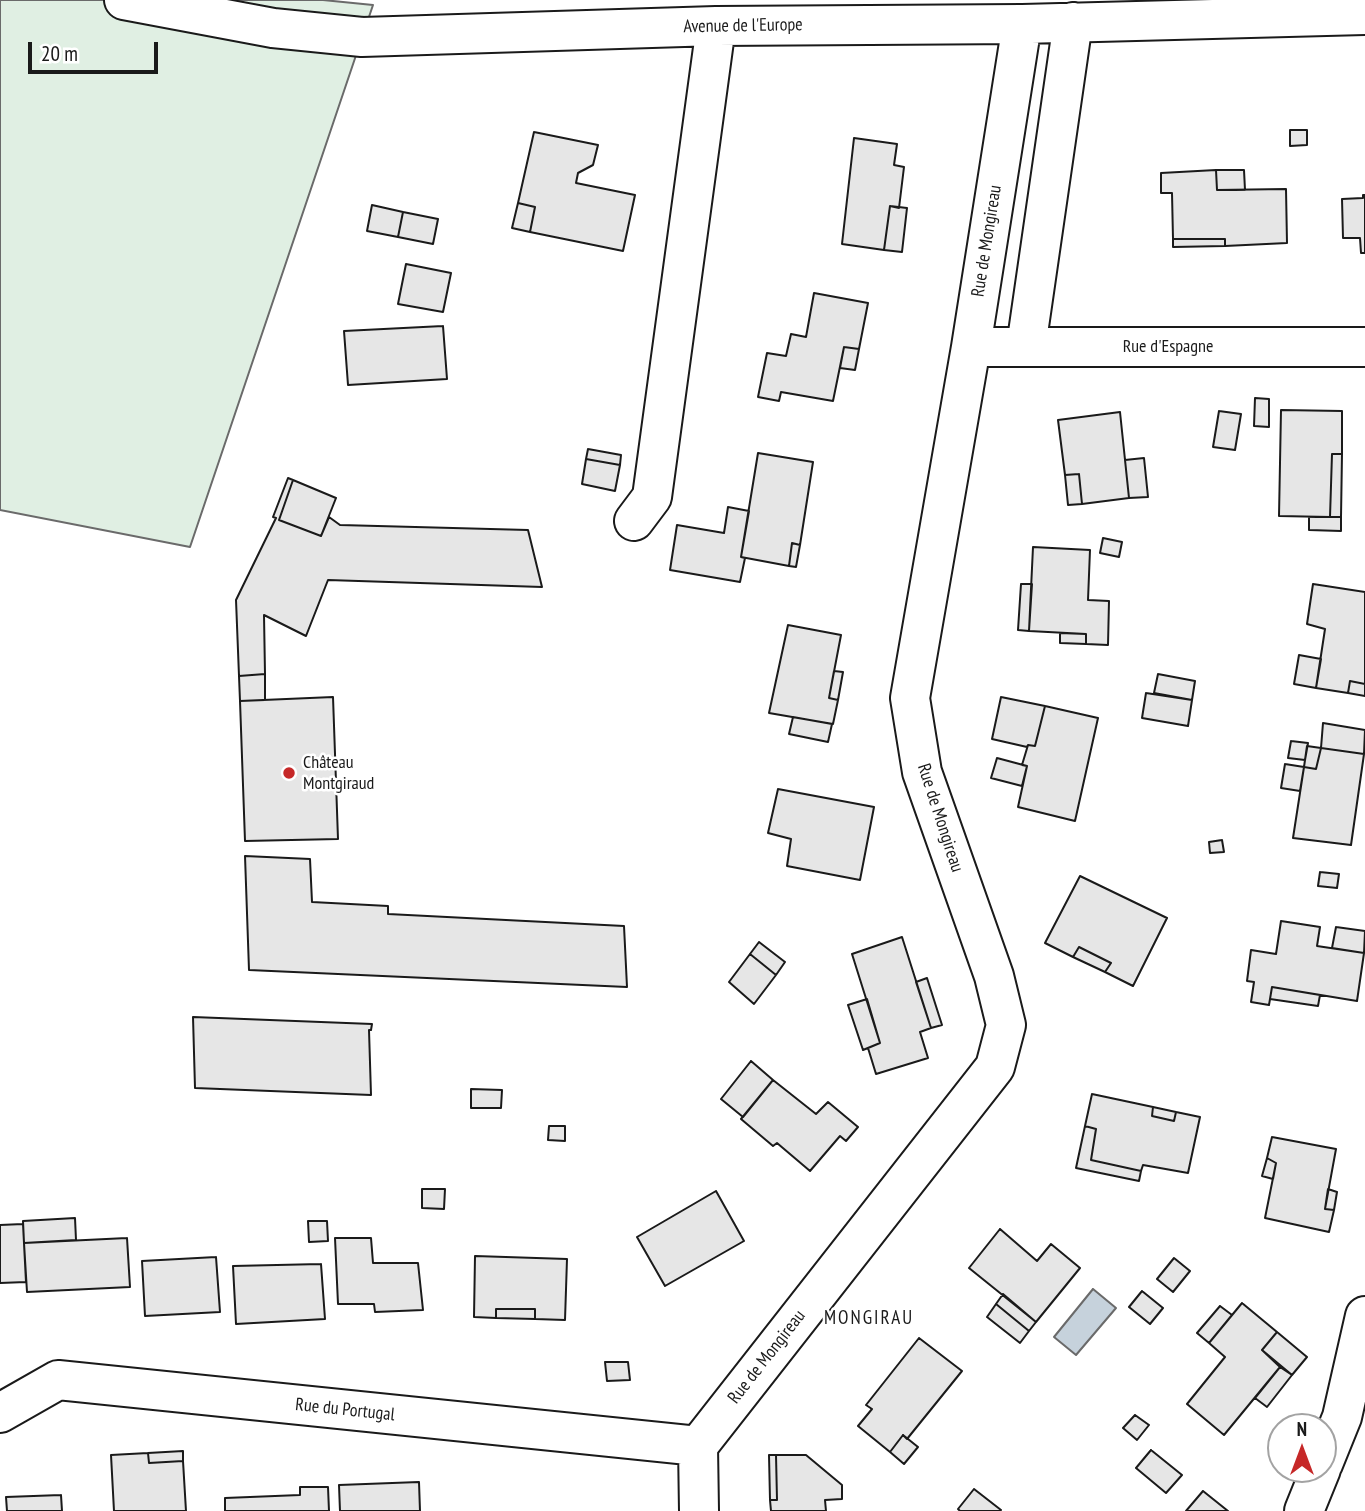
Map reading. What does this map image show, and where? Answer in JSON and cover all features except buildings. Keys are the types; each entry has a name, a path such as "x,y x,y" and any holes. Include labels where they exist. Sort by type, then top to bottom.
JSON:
{"street":[{"name":"Avenue de l'Europe","path":"124,0 273,28 362,37 716,26 1022,24 1365,15"},
{"path":"1026,347 1073,22"},
{"name":"Rue de Mongireau","path":"698,1446 995,1067 1006,1025 994,976 922,772 910,698 971,347 1022,24"},
{"path":"634,521 652,497 716,26"},
{"name":"Rue d'Espagne","path":"971,347 1365,347"},
{"path":"1337,1430 1365,1316"},
{"name":"Rue du Portugal","path":"0,1413 58,1380 698,1446"},
{"path":"698,1446 699,1511"},
{"path":"1304,1511 1315,1483"}],"green space":[{"path":"0,0 323,0 373,5 190,547 0,510"}],"shaded area":[{"path":"1093,1289 1116,1308 1076,1355 1054,1337"}],"place":[{"name":"Château Montgiraud","path":"289,773"}],"district":[{"name":"MONGIRAU","path":"869,1319"}]}
